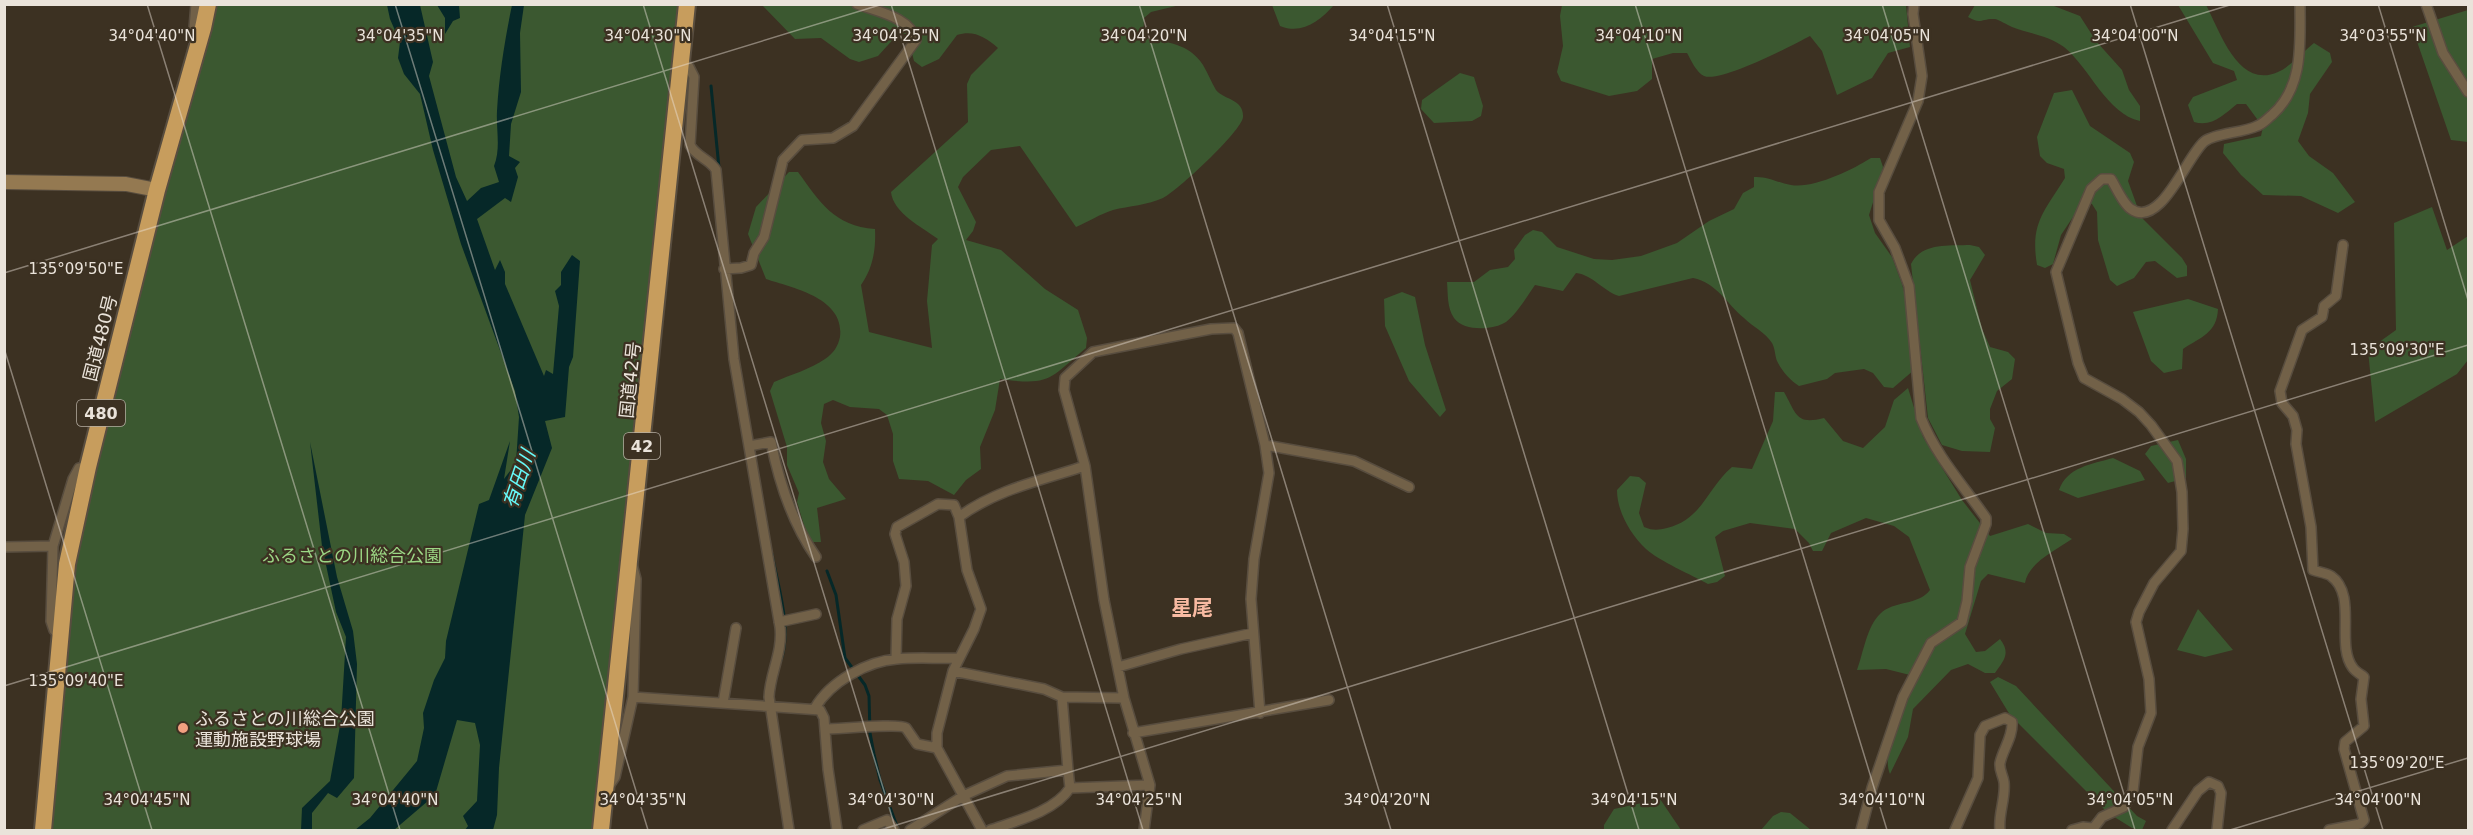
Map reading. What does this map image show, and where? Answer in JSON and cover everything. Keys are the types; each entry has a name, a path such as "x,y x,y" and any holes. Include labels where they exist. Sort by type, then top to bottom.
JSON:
{"highway":[{"name":"国道480号","path":"43,831 59,635 68,564 88,467 157,190 208,4"},
{"name":"国道42号","path":"601,831 683,62 687,4"}],"street":[{"path":"196,4 194,28 198,47"},
{"path":"724,268 741,268 751,265 754,253 764,237 779,171 790,151 802,140 833,138 853,126 916,40 913,30 905,22 857,4"},
{"path":"1861,831 1872,788 1903,697 1931,643 1962,622 1967,601 1970,567 1986,524 1986,518 1955,479 1926,431 1921,418 1909,286 1895,248 1879,220 1880,192 1918,101 1922,76 1913,14 1914,4"},
{"path":"2072,831 2082,827 2092,829 2102,817 2124,807 2133,791 2138,747 2151,712 2151,691 2136,622 2154,583 2181,550 2182,492 2177,461 2151,425 2122,399 2084,378 2056,272 2091,189 2097,182 2111,179 2130,209 2140,212 2152,210 2163,201 2205,141 2260,125 2280,108 2299,68 2300,4"},
{"path":"2426,4 2443,53 2469,92"},
{"path":"683,62 689,67 694,77 690,145 696,154 710,162 716,170 734,358 779,622 780,650 770,680 770,705 789,831"},
{"path":"4,182 126,184 157,190"},
{"path":"2329,831 2360,824 2364,820 2344,749 2345,742 2364,726 2361,699 2364,677 2352,667 2348,654 2344,599 2340,588 2332,576 2313,570 2311,527 2296,444 2297,430 2293,416 2282,403 2280,391 2301,330 2322,317 2324,306 2336,296 2343,245"},
{"path":"1144,831 1149,785 1124,698 1104,600 1085,466 1064,390 1065,378 1093,352 1226,327 1234,328 1238,333 1265,445 1269,473 1252,579 1253,633 1260,713"},
{"path":"749,446 771,442 788,502 816,557"},
{"path":"1265,445 1354,461 1409,487"},
{"path":"959,517 984,501 1001,494 1085,466"},
{"path":"59,635 54,630 51,621 53,546 73,479 80,468 88,467"},
{"path":"896,659 897,619 906,580 904,562 896,539 897,527 933,507 943,504 954,505 959,517 967,570 981,609 974,629 953,670 937,733 937,748 982,831"},
{"path":"4,547 53,546"},
{"path":"606,789 615,777 633,698 636,579 634,566 629,560"},
{"path":"779,622 816,614"},
{"path":"723,703 736,627"},
{"path":"1118,667 1180,649 1253,633"},
{"path":"815,708 839,682 870,666 896,659 959,658"},
{"path":"953,670 1044,689 1062,697 1124,698"},
{"path":"990,831 1064,798 1070,788 1062,697"},
{"path":"633,698 815,708 823,714 829,780 837,831"},
{"path":"1133,733 1329,700"},
{"path":"1955,831 1978,778 1980,735 1985,726 2005,718 2012,722 2013,731 2002,755 2000,768 2004,784 1999,820 2000,831"},
{"path":"825,729 902,725 917,744 937,748"},
{"path":"910,831 963,796 1007,776 1068,770"},
{"path":"2172,831 2198,790 2209,782 2218,786 2221,793 2217,831"},
{"path":"1070,788 1149,785"},
{"path":"863,831 887,820 894,831"}],"green space":[{"name":"ふるさとの川総合公園","path":"212,5 680,5 598,830 48,830 61,676 81,517"},
{"path":"762,5 1180,5 1151,12 1144,18 1143,38 1176,45 1191,52 1203,65 1216,90 1237,103 1243,117 1232,135 1194,173 1163,198 1108,212 1076,227 1020,146 991,150 963,177 958,187 976,222 966,240 1001,250 1045,289 1078,310 1087,338 1086,348 1048,378 1030,381 1000,379 995,410 980,447 981,469 966,480 954,495 928,481 899,479 893,461 893,434 887,415 879,409 850,407 833,400 824,404 821,423 826,441 823,462 829,479 846,499 817,508 821,542 809,542 797,502 799,493 787,465 787,447 770,391 774,382 813,366 831,354 840,337 839,324 834,313 826,304 815,297 766,279 748,234 756,207 789,172 798,172 821,202 838,218 861,227 875,229 873,258 861,285 869,332 932,348 927,301 932,245 938,239 897,207 891,192 968,122 967,84 971,75 998,48 979,36 969,33 957,35 939,59 922,67 914,61 907,34 898,34 878,56 859,62 850,59 821,38 795,39"},
{"path":"1272,5 1334,5 1317,21 1296,29 1280,26"},
{"path":"1562,5 1906,5 1910,47 1888,53 1872,78 1837,95 1822,51 1810,36 1741,69 1713,77 1701,74 1687,53 1673,53 1652,59 1652,79 1637,91 1609,96 1561,81 1557,72 1563,46 1560,16"},
{"path":"1975,5 2054,6 2080,16 2096,41 2122,70 2129,90 2140,106 2140,121 2128,117 2108,100 2064,47 2052,40 1997,20 1972,19 1968,17"},
{"path":"2178,5 2206,5 2232,55 2241,66 2252,73 2264,75 2278,72 2314,43 2330,53 2332,62 2310,94 2308,113 2298,141 2309,156 2333,173 2355,202 2338,213 2301,196 2263,195 2241,175 2223,153 2224,144 2261,136 2263,127 2246,104 2237,104 2222,116 2207,123 2194,122 2188,105 2193,97 2237,80 2234,71 2213,63"},
{"path":"2468,10 2468,142 2451,140 2412,27"},
{"path":"1460,73 1474,77 1483,106 1481,116 1472,121 1434,123 1421,109 1422,100"},
{"path":"2072,90 2090,126 2130,153 2134,162 2128,181 2141,217 2182,258 2187,266 2187,276 2177,278 2155,261 2146,262 2134,278 2117,286 2110,280 2098,240 2097,212 2092,204 2083,202 2061,235 2053,264 2045,268 2037,265 2035,238 2040,218 2065,178 2064,169 2047,163 2040,156 2037,137 2054,93"},
{"path":"1871,158 1880,158 1883,167 1869,215 1875,233 1892,257 1902,284 1907,303 1914,370 1893,388 1884,387 1873,373 1864,369 1835,373 1827,379 1799,386 1781,368 1769,339 1709,284 1693,278 1619,296 1588,277 1576,273 1563,291 1535,285 1510,319 1501,325 1487,328 1465,326 1454,318 1450,310 1447,282 1474,282 1490,270 1508,267 1515,259 1514,250 1525,235 1533,230 1542,232 1557,247 1594,259 1612,260 1641,256 1677,243 1709,221 1734,209 1743,193 1754,187 1754,177 1791,185 1810,184 1843,173"},
{"path":"2432,207 2447,250 2468,236 2468,360 2457,374 2375,422 2368,350 2396,330 2394,223"},
{"path":"1970,245 1979,247 1985,255 1970,280 1982,329 1990,347 2008,352 2015,359 2012,379 1997,391 1990,409 1990,419 1995,428 1990,452 1962,451 1942,445 1928,418 1911,264 1922,252 1929,249"},
{"path":"1402,292 1415,297 1425,345 1446,410 1440,417 1409,381 1385,326 1384,299"},
{"path":"2188,299 2218,309 2215,324 2207,334 2183,349 2182,369 2164,373 2151,361 2133,312"},
{"path":"1908,388 1923,437 1962,500 1990,536 2028,524 2046,533 2064,534 2072,539 2037,563 2031,569 2025,583 1988,574 1981,581 1965,634 1976,652 1985,651 2000,639 2005,648 2005,656 1995,673 1985,673 1968,664 1951,670 1913,709 1908,737 1890,774 1888,752 1891,739 1914,676 1886,669 1857,670 1869,633 1880,614 1892,607 1919,599 1930,590 1909,537 1894,526 1866,518 1831,533 1822,551 1813,551 1809,543 1795,529 1750,523 1723,531 1715,537 1725,576 1717,582 1708,584 1659,558 1640,543 1622,514 1617,490 1630,476 1639,477 1646,483 1639,513 1644,527 1656,530 1679,524 1697,510 1732,467 1752,469 1773,421 1775,392 1784,392 1795,412 1802,419 1824,418 1843,441 1863,448 1885,427 1894,400"},
{"path":"2178,440 2186,459 2186,478 2168,483 2145,454 2151,446"},
{"path":"2113,458 2140,471 2145,480 2078,498 2059,490 2063,482 2074,471"},
{"path":"2198,609 2233,650 2205,657 2177,650"},
{"path":"1998,677 2016,686 2137,816 2146,821 2142,830 2132,828 2108,813 2010,715 1990,682"},
{"path":"1660,799 1681,830 1604,830 1604,825 1614,809"},
{"path":"1781,812 1790,813 1811,830 1761,830 1773,816"}],"water":[{"name":"有田川","path":"387,5 420,5 433,62 429,76 456,177 467,201 481,188 499,182 494,166 498,139 499,84 512,5 524,5 520,33 521,92 511,124 509,156 520,162 515,168 518,177 511,202 505,198 477,219 495,270 500,260 505,272 505,284 544,376 546,370 553,374 559,306 555,291 561,285 561,272 572,255 580,261 573,357 569,367 565,417 545,421 552,448 525,515 499,768 497,815 493,830 465,830 468,826 463,816 477,801 480,745 475,723 457,720 435,795 394,830 355,830 370,818 417,761 424,728 423,713 434,680 445,658 446,641 479,504 489,500 510,441 504,479 516,463 519,417 515,391 461,244 433,150 420,94 404,74 398,58 400,42 390,19"},
{"path":"437,5 459,5 460,18 453,21 445,34 445,18"},
{"path":"310,442 337,577 353,631 357,664 354,778 337,798 328,793 312,813 312,830 301,830 302,808 330,781 341,720 346,637 336,612 322,546"}],"waterway":[{"path":"711,86 719,168"},
{"path":"772,554 785,623 784,650 780,663"},
{"path":"827,571 836,595 845,658 865,685 869,696 870,733 874,754 880,780 898,829"}],"place":[{"name":"ふるさとの川総合公園 運動施設野球場","path":"183,728"}],"district":[{"name":"星尾","path":"1192,608"}]}
